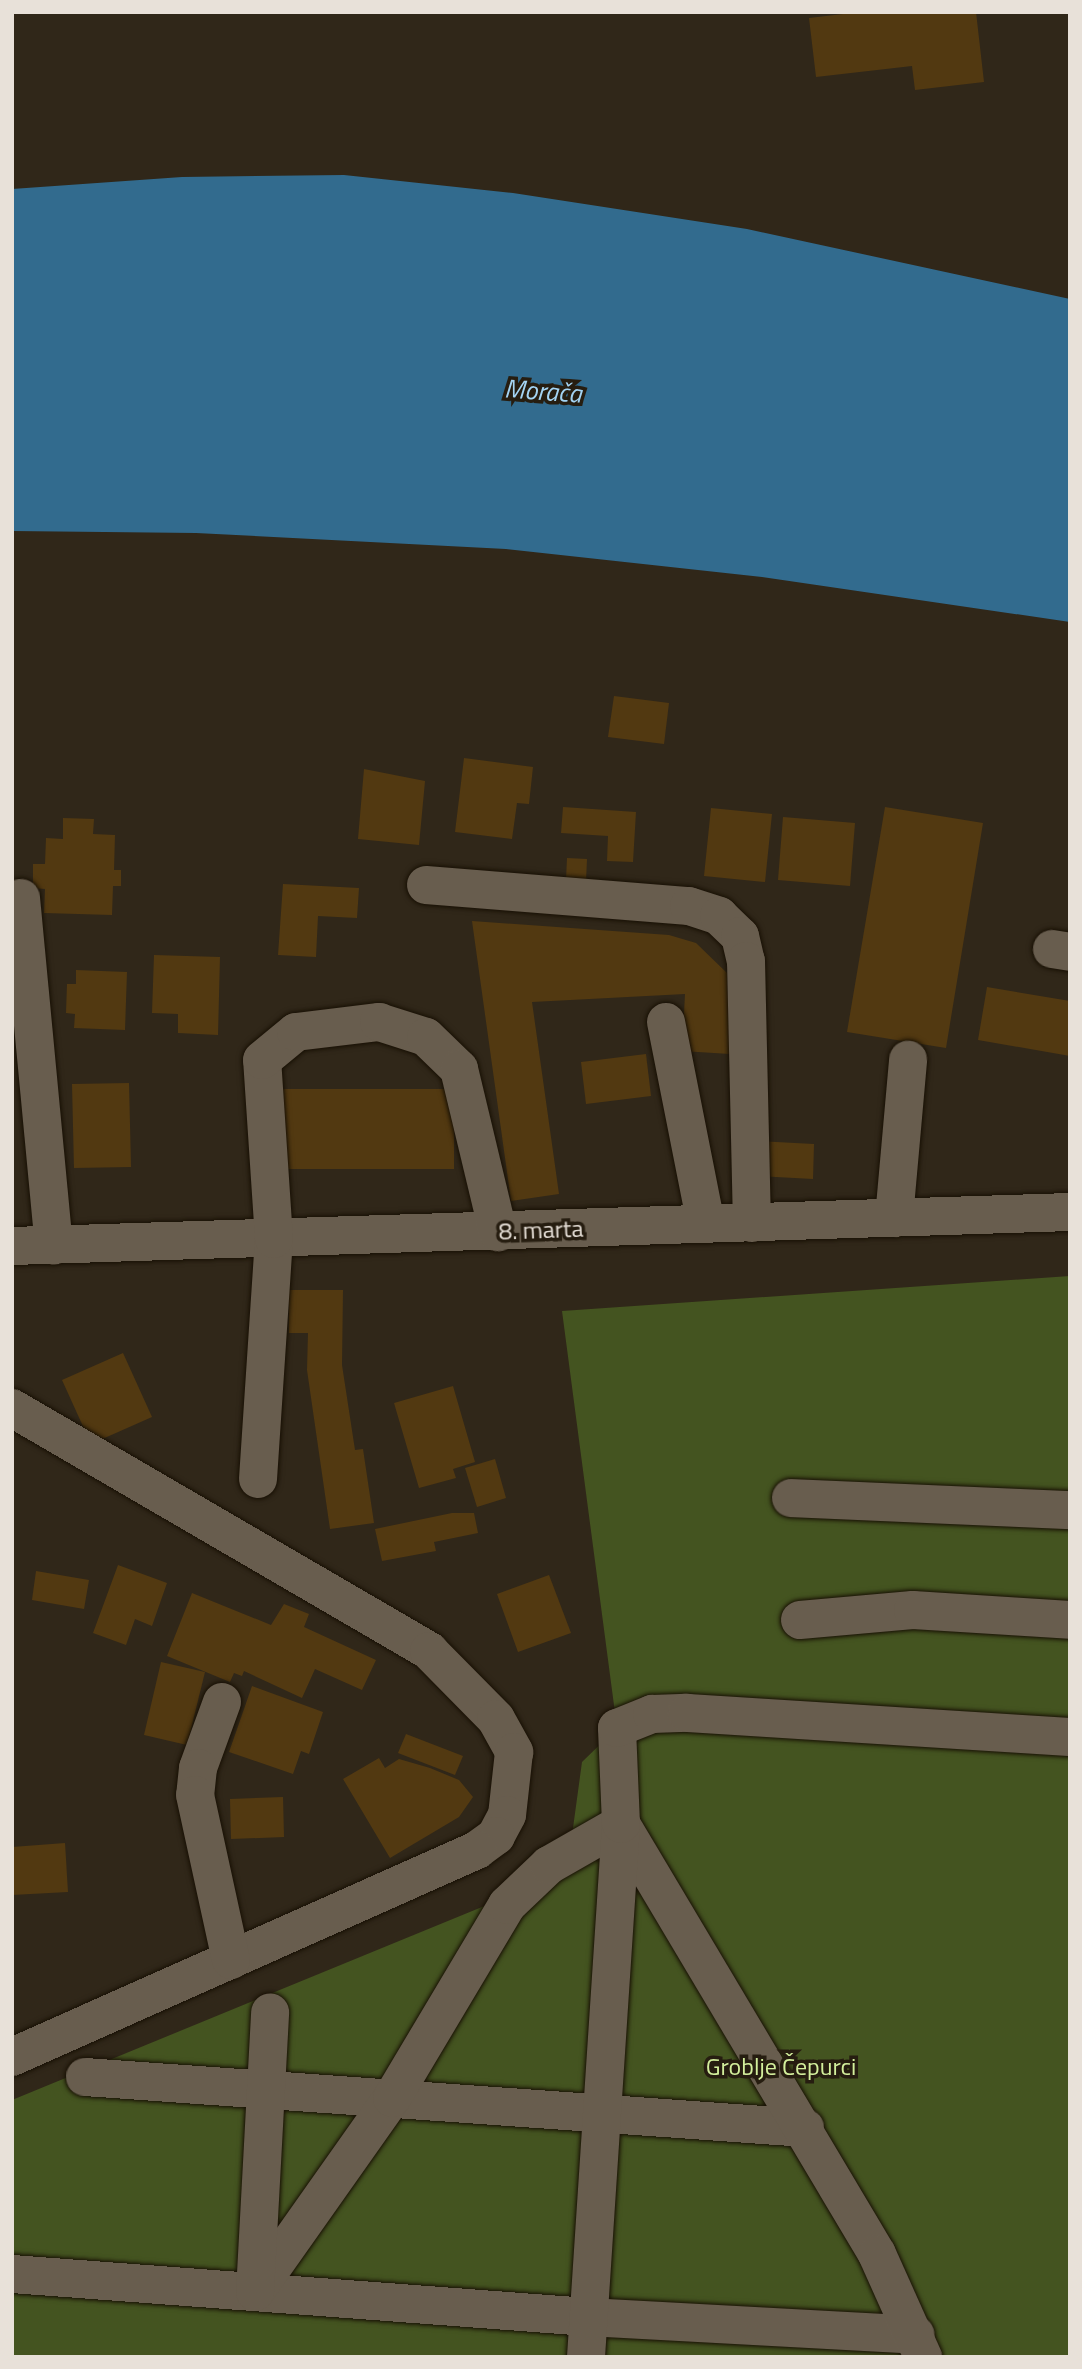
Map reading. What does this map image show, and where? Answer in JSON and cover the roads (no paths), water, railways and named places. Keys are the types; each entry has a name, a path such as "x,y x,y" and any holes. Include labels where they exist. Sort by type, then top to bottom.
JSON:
{"street":[{"path":"426,885 689,906 719,916 740,936 747,961 752,1223"},
{"path":"21,898 54,1245"},
{"path":"258,1479 274,1239 262,1060 296,1032 379,1022 426,1037 458,1069 498,1232"},
{"path":"666,1022 706,1224"},
{"path":"894,1218 908,1060"},
{"name":"8. marta","path":"12,1246 1070,1212"},
{"path":"12,1408 429,1651 511,1738 507,1815 496,1836 477,1850 12,2057"},
{"path":"791,1498 1070,1510"},
{"path":"800,1620 913,1610 1070,1620"},
{"path":"222,1702 198,1768 195,1795 231,1959"},
{"path":"586,2357 598,2113 621,1824 617,1728 652,1714 1070,1737"},
{"path":"255,2292 392,2098 507,1905 549,1866 621,1824"},
{"path":"12,2274 919,2346 877,2254 805,2128 621,1824"},
{"path":"255,2292 270,2090 270,2012"},
{"path":"85,2077 805,2128"}],"water":[{"name":"Morača","path":"344,175 513,193 747,229 1070,299 1070,622 762,577 506,549 196,533 12,531 12,189 182,177"}],"park label":[{"name":"Groblje Čepurci","path":"781,2067"}]}
